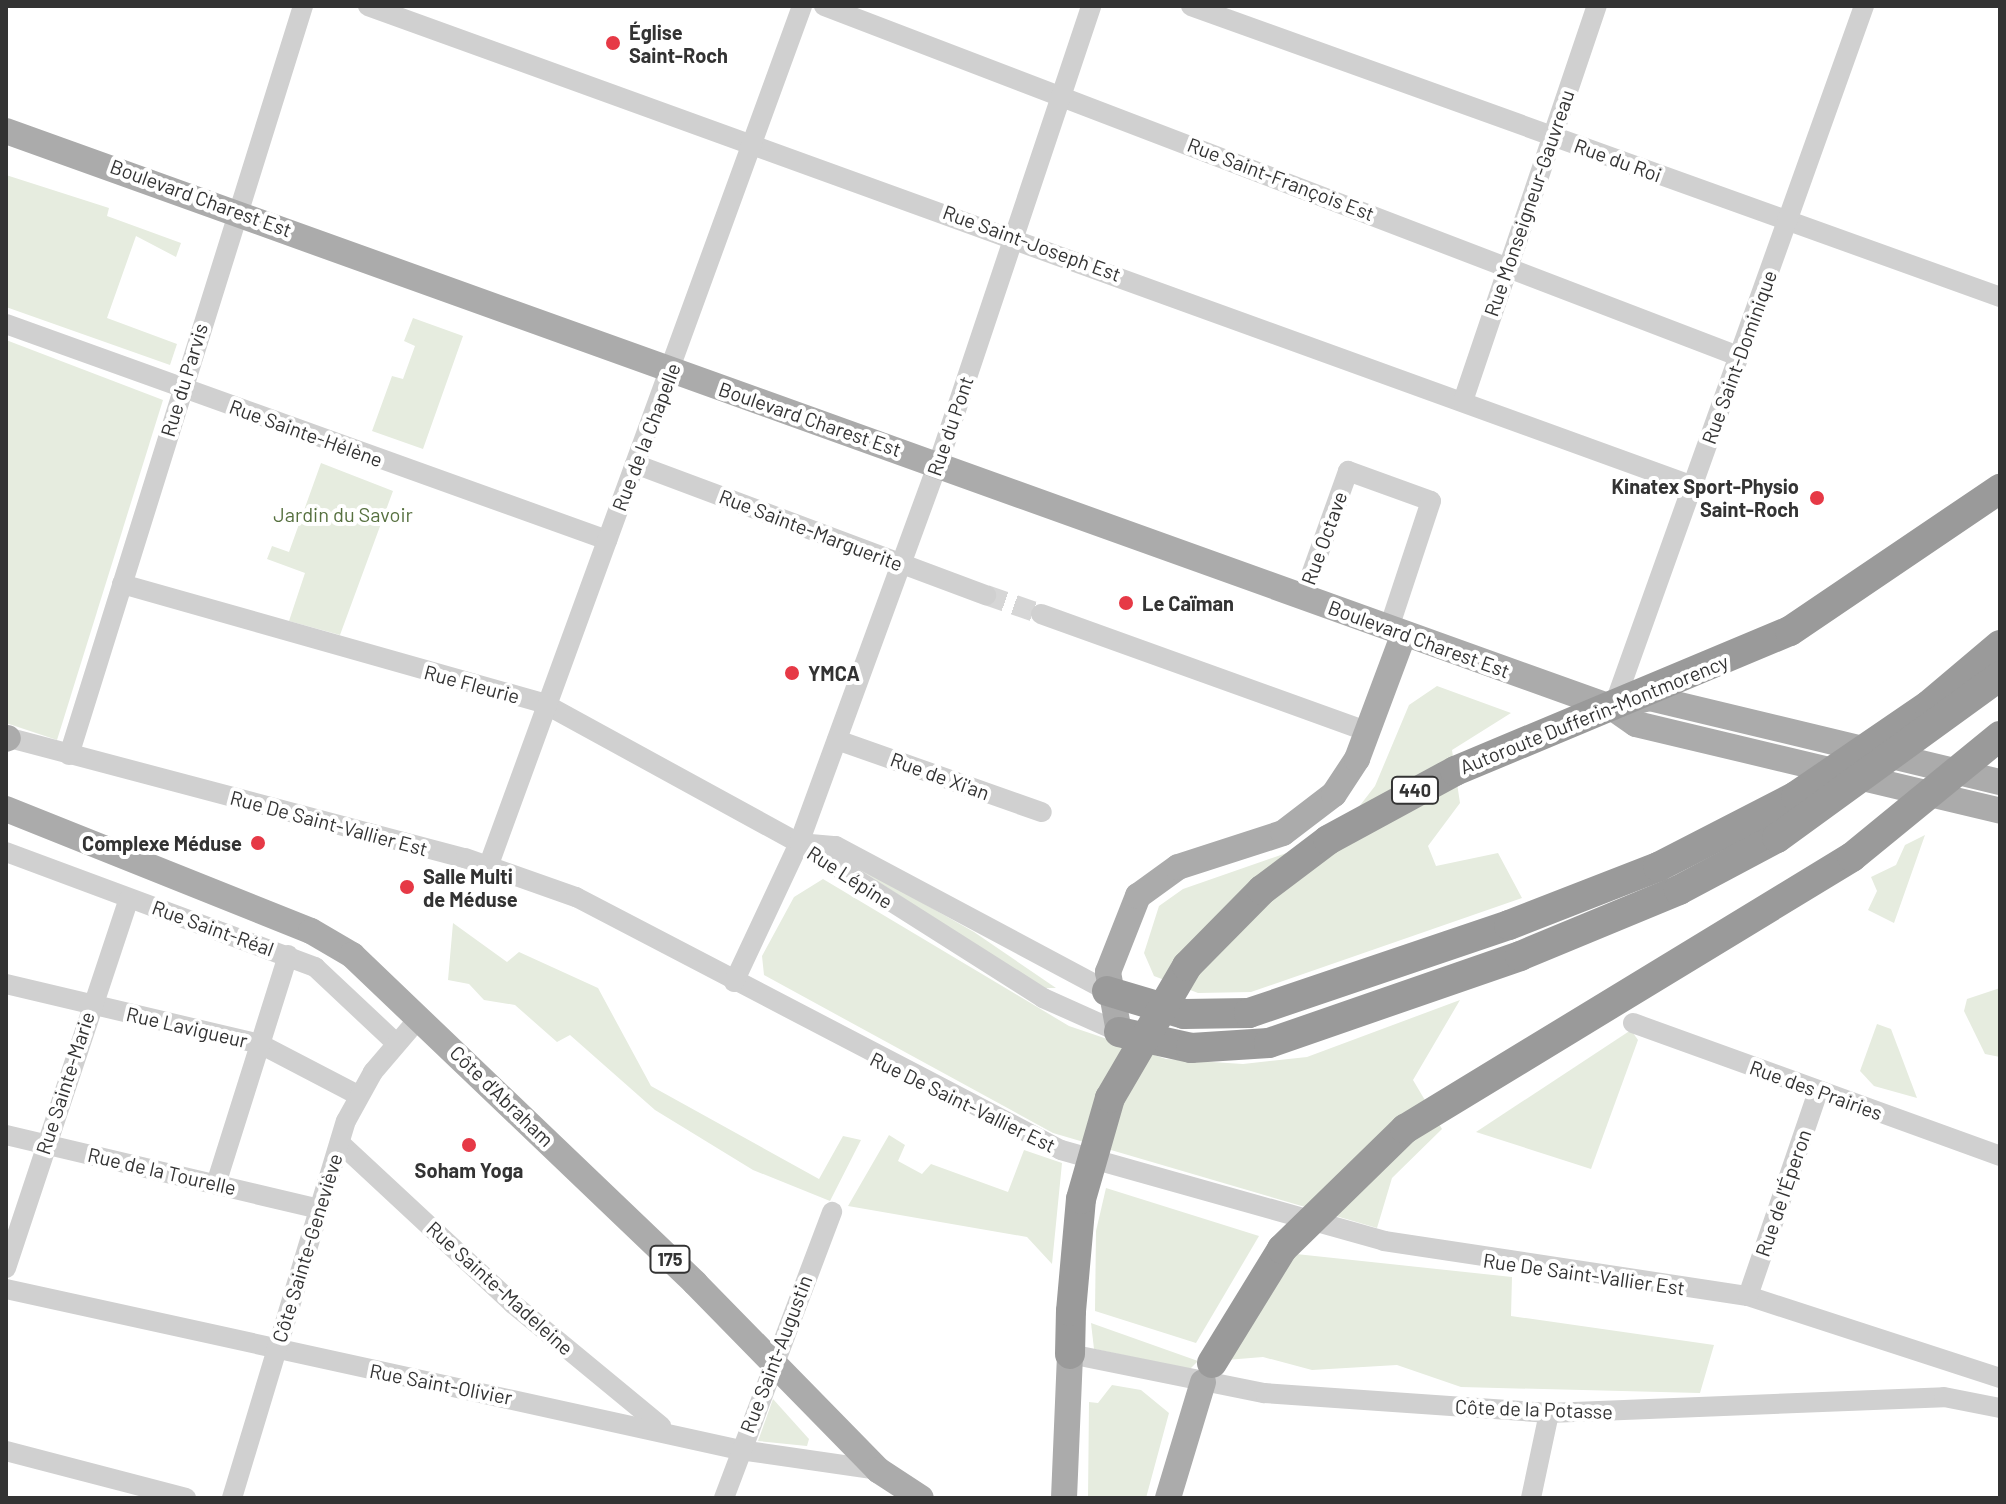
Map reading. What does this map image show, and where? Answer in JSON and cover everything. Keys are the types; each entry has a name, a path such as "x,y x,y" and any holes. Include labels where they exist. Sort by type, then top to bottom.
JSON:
{"highway":[{"name":"Autoroute Dufferin-Montmorency","path":"1070,1354 1081,1199 1110,1098 1187,966 1262,890 1328,840 1455,771 1790,631 2000,489"},
{"path":"1107,991 1184,1014 1249,1013 1509,925 1658,867 1796,796 1929,705 2000,645"},
{"path":"1119,1032 1191,1048 1269,1043 1520,956 1679,890 1777,838 2000,676"},
{"path":"1208,1373 1282,1249 1395,1138 1852,857 2000,736"}],"main road":[{"name":"Boulevard Charest Est","path":"6,131 236,211 1613,708 1636,724 1859,774 2000,811"},
{"path":"1119,1032 1107,991 1113,951 1146,887 1178,867 1299,823 1334,794 1369,732 1396,631"},
{"path":"1613,708 1650,698 2000,782"},
{"name":"Côte d'Abraham","path":"6,809 311,931 352,955 420,1017 772,1361 878,1470 921,1498"},
{"path":"1064,1498 1070,1354"},
{"path":"1168,1498 1208,1373"}],"street":[{"name":"Rue du Parvis","path":"69,755 180,389 303,6"},
{"name":"Rue Saint-Joseph Est","path":"368,6 1015,236 1693,486"},
{"name":"Rue de la Chapelle","path":"488,867 543,703 671,370 802,6"},
{"name":"Rue Saint-François Est","path":"824,6 1738,356"},
{"name":"Rue du Pont","path":"734,982 799,843 938,464 1091,6"},
{"name":"Rue du Roi","path":"1191,6 2000,297"},
{"name":"Rue Monseigneur-Gauvreau","path":"1463,401 1506,266 1597,6"},
{"name":"Rue Saint-Dominique","path":"1613,708 1864,6"},
{"name":"Rue Sainte-Hélène","path":"6,324 607,540"},
{"name":"Rue Sainte-Marguerite","path":"635,464 986,595"},
{"name":"Rue Octave","path":"1303,597 1348,471 1431,501 1396,631"},
{"name":"Rue Fleurie","path":"122,584 543,703 799,843"},
{"path":"1041,614 1369,732"},
{"name":"Rue De Saint-Vallier Est","path":"7,738 488,867 576,897 1061,1150 1384,1241 1748,1296 2000,1378"},
{"name":"Rue de Xi'an","path":"837,740 1042,812"},
{"name":"Rue Lépine","path":"799,843 836,846 1107,991"},
{"name":"Rue Lépine","path":"799,843 1043,998 1119,1032"},
{"name":"Rue Saint-Réal","path":"6,852 288,955 326,977 396,1043"},
{"name":"Rue Sainte-Marie","path":"6,1268 91,1004 129,899"},
{"path":"216,1184 288,955"},
{"name":"Rue Lavigueur","path":"6,984 260,1044 358,1095"},
{"name":"Côte Sainte-Geneviève","path":"232,1498 319,1209 358,1095 396,1043 420,1017"},
{"name":"Rue des Prairies","path":"1633,1023 2000,1156"},
{"name":"Rue de l'Éperon","path":"1748,1296 1818,1091"},
{"name":"Rue de la Tourelle","path":"6,1135 319,1209"},
{"name":"Rue Sainte-Madeleine","path":"340,1143 513,1304 664,1429"},
{"name":"Rue Saint-Augustin","path":"724,1498 772,1361 832,1212"},
{"name":"Rue Saint-Olivier","path":"6,1289 275,1350 664,1429 740,1450 878,1470"},
{"name":"Côte de la Potasse","path":"1070,1354 1549,1413 1944,1397 2000,1408"},
{"path":"1531,1498 1549,1413"},
{"path":"6,1451 186,1498"}],"green space":[{"path":"6,175 109,208 107,216 181,243 176,257 136,236 107,318 177,344 170,365 6,307"},
{"path":"413,318 463,336 423,449 372,431 392,376 403,379 415,346 404,341"},
{"path":"6,340 163,400 57,740 6,723"},
{"name":"Jardin du Savoir","path":"321,463 393,491 340,635 289,621 305,573 267,559 272,546 289,552"},
{"path":"1437,686 1511,713 1452,750 1460,803 1428,846 1436,866 1498,853 1522,898 1251,992 1198,993 1154,976 1144,953 1159,906 1183,889 1301,848 1351,817 1375,786 1409,705"},
{"path":"1925,835 1894,923 1868,910 1877,891 1871,877 1896,865 1905,845"},
{"path":"831,851 974,932 1056,988 1042,988"},
{"path":"823,879 1069,1026 1166,1059 1243,1064 1307,1057 1460,1000 1413,1080 1442,1129 1392,1178 1377,1228 1053,1133 764,975 762,956 794,897"},
{"path":"453,923 507,962 519,952 598,988 651,1086 819,1179 843,1136 861,1140 830,1201 753,1170 655,1110 570,1035 557,1042 515,1005 484,1000 469,984 448,980"},
{"path":"2000,988 2000,1057 1985,1054 1964,1011 1967,999"},
{"path":"1877,1024 1891,1029 1917,1098 1874,1086 1860,1071"},
{"path":"1631,1030 1638,1040 1591,1169 1476,1132"},
{"path":"889,1135 905,1145 898,1161 922,1174 931,1164 1008,1192 1024,1150 1062,1163 1052,1264 1027,1237 848,1206"},
{"path":"1106,1188 1259,1236 1196,1343 1095,1311 1096,1231"},
{"path":"1296,1254 1512,1277 1511,1316 1714,1345 1700,1393 1461,1387 1397,1365 1312,1370 1263,1357 1214,1361"},
{"path":"1091,1323 1198,1361 1190,1369 1094,1349"},
{"path":"1112,1385 1141,1390 1169,1413 1146,1498 1088,1498 1089,1402 1098,1403"},
{"path":"773,1399 809,1439 807,1446 758,1441"}],"tunnel":[{"path":"986,595 1041,614"}],"place":[{"name":"Église Saint-Roch","path":"613,43"},
{"name":"Kinatex Sport-Physio Saint-Roch","path":"1817,498"},
{"name":"Le Caïman","path":"1126,603"},
{"name":"YMCA","path":"792,673"},
{"name":"Complexe Méduse","path":"258,843"},
{"name":"Salle Multi de Méduse","path":"407,887"},
{"name":"Soham Yoga","path":"469,1145"}]}
